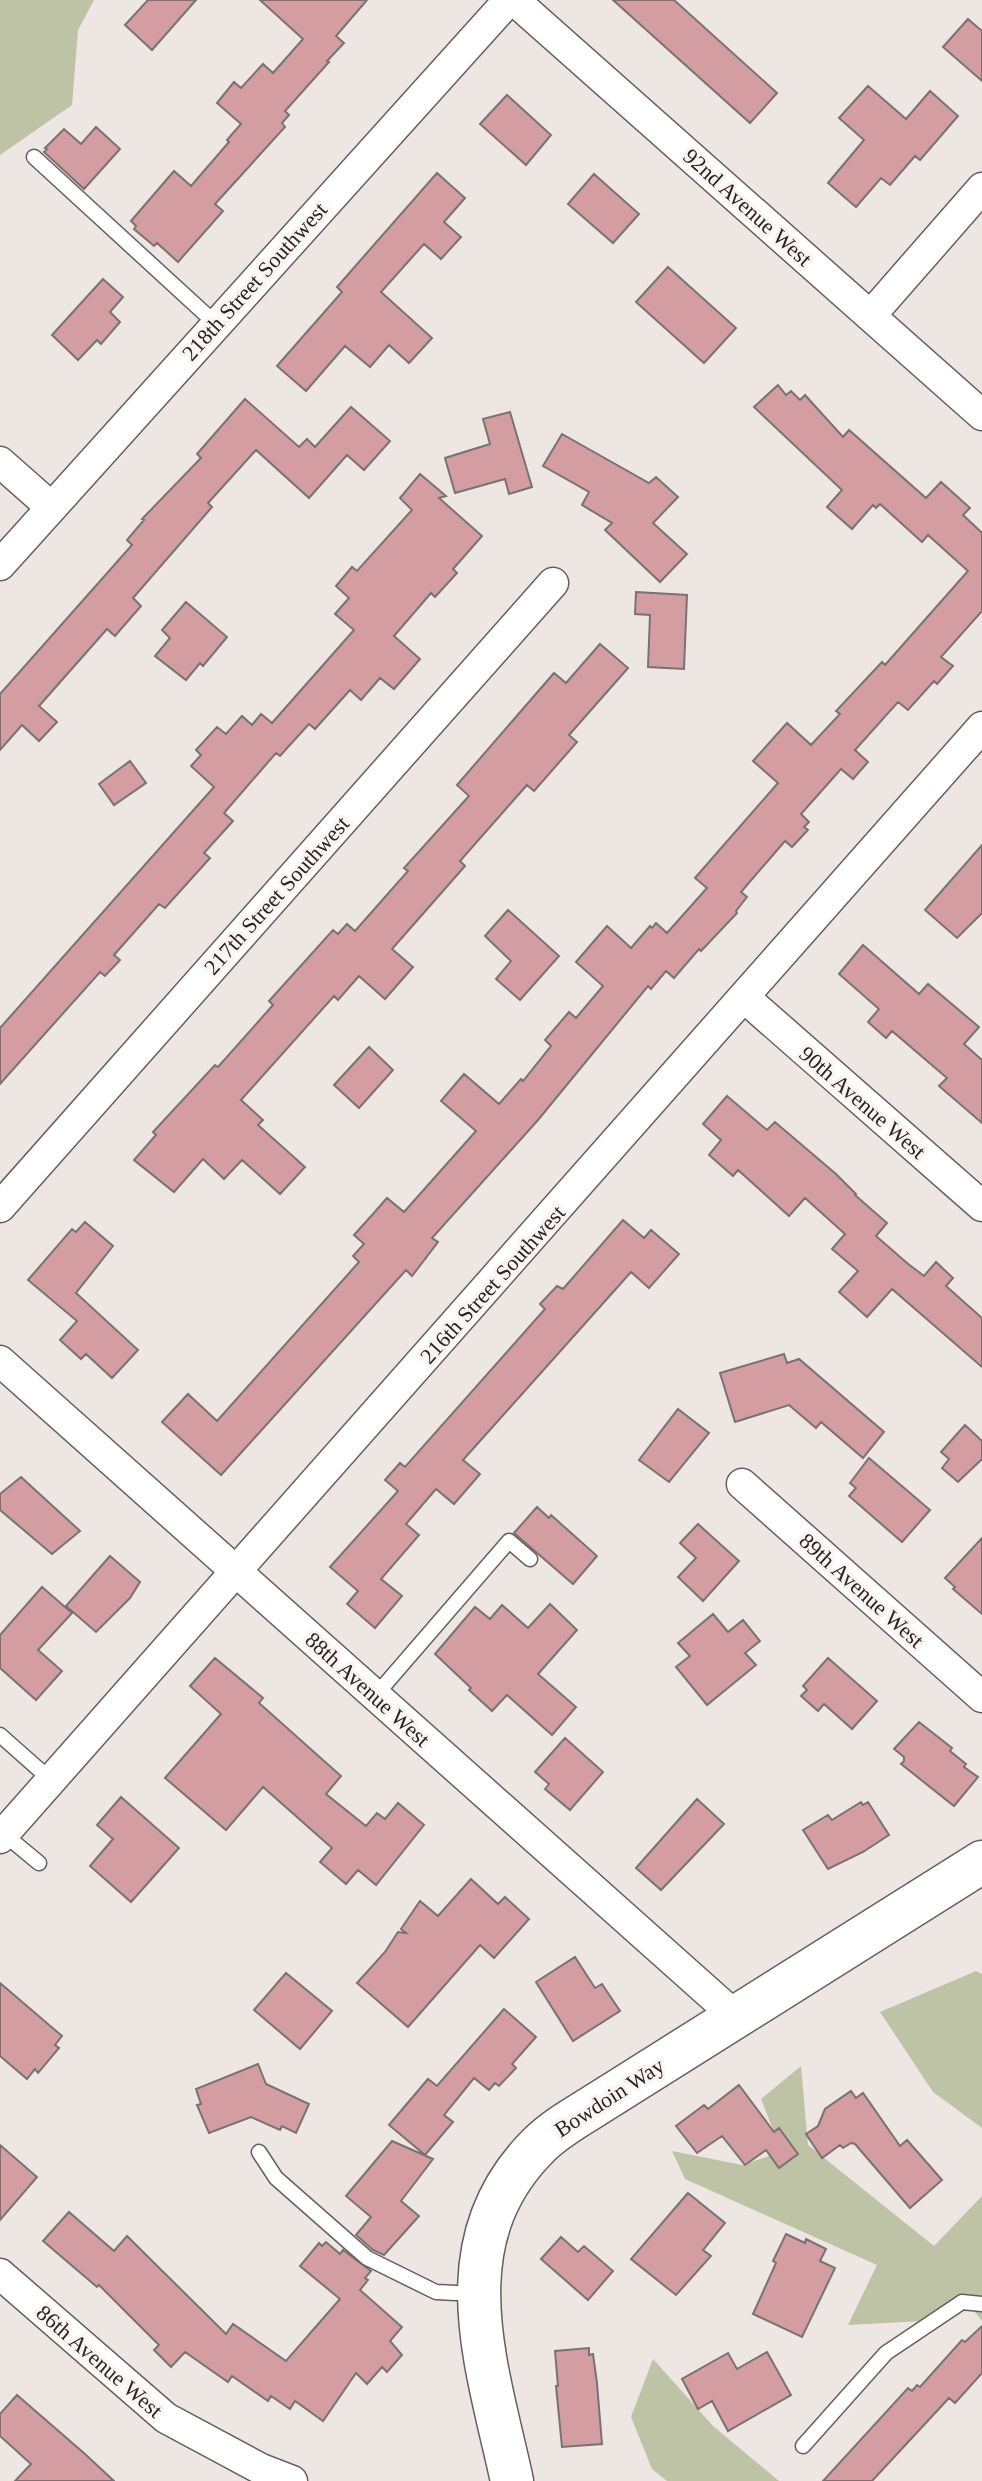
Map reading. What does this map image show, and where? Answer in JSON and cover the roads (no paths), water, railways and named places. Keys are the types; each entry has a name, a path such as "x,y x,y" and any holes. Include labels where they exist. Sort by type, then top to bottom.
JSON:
{"street":[{"name":"92nd Avenue West","path":"512,0 982,415"},
{"name":"218th Street Southwest","path":"0,565 215,323 512,0"},
{"path":"871,315 982,188"},
{"path":"0,462 51,507"},
{"name":"217th Street Southwest","path":"0,1207 553,583"},
{"name":"216th Street Southwest","path":"2,1836 982,727"},
{"name":"90th Avenue West","path":"745,998 982,1206"},
{"name":"88th Avenue West","path":"0,1361 735,2016"},
{"name":"89th Avenue West","path":"742,1484 982,1697"},
{"name":"Bowdoin Way","path":"512,2481 482,2339 477,2294 483,2241 510,2181 541,2143 566,2123 982,1862"},
{"name":"86th Avenue West","path":"0,2274 166,2418 261,2469 292,2481"}],"lane":[{"path":"34,157 215,323"},
{"path":"375,1696 509,1541 530,1559"},
{"path":"0,1735 52,1781"},
{"path":"2,1836 39,1863"},
{"path":"259,2152 276,2178 367,2258 436,2292 477,2294"},
{"path":"803,2446 886,2353 962,2302 982,2304"}]}
